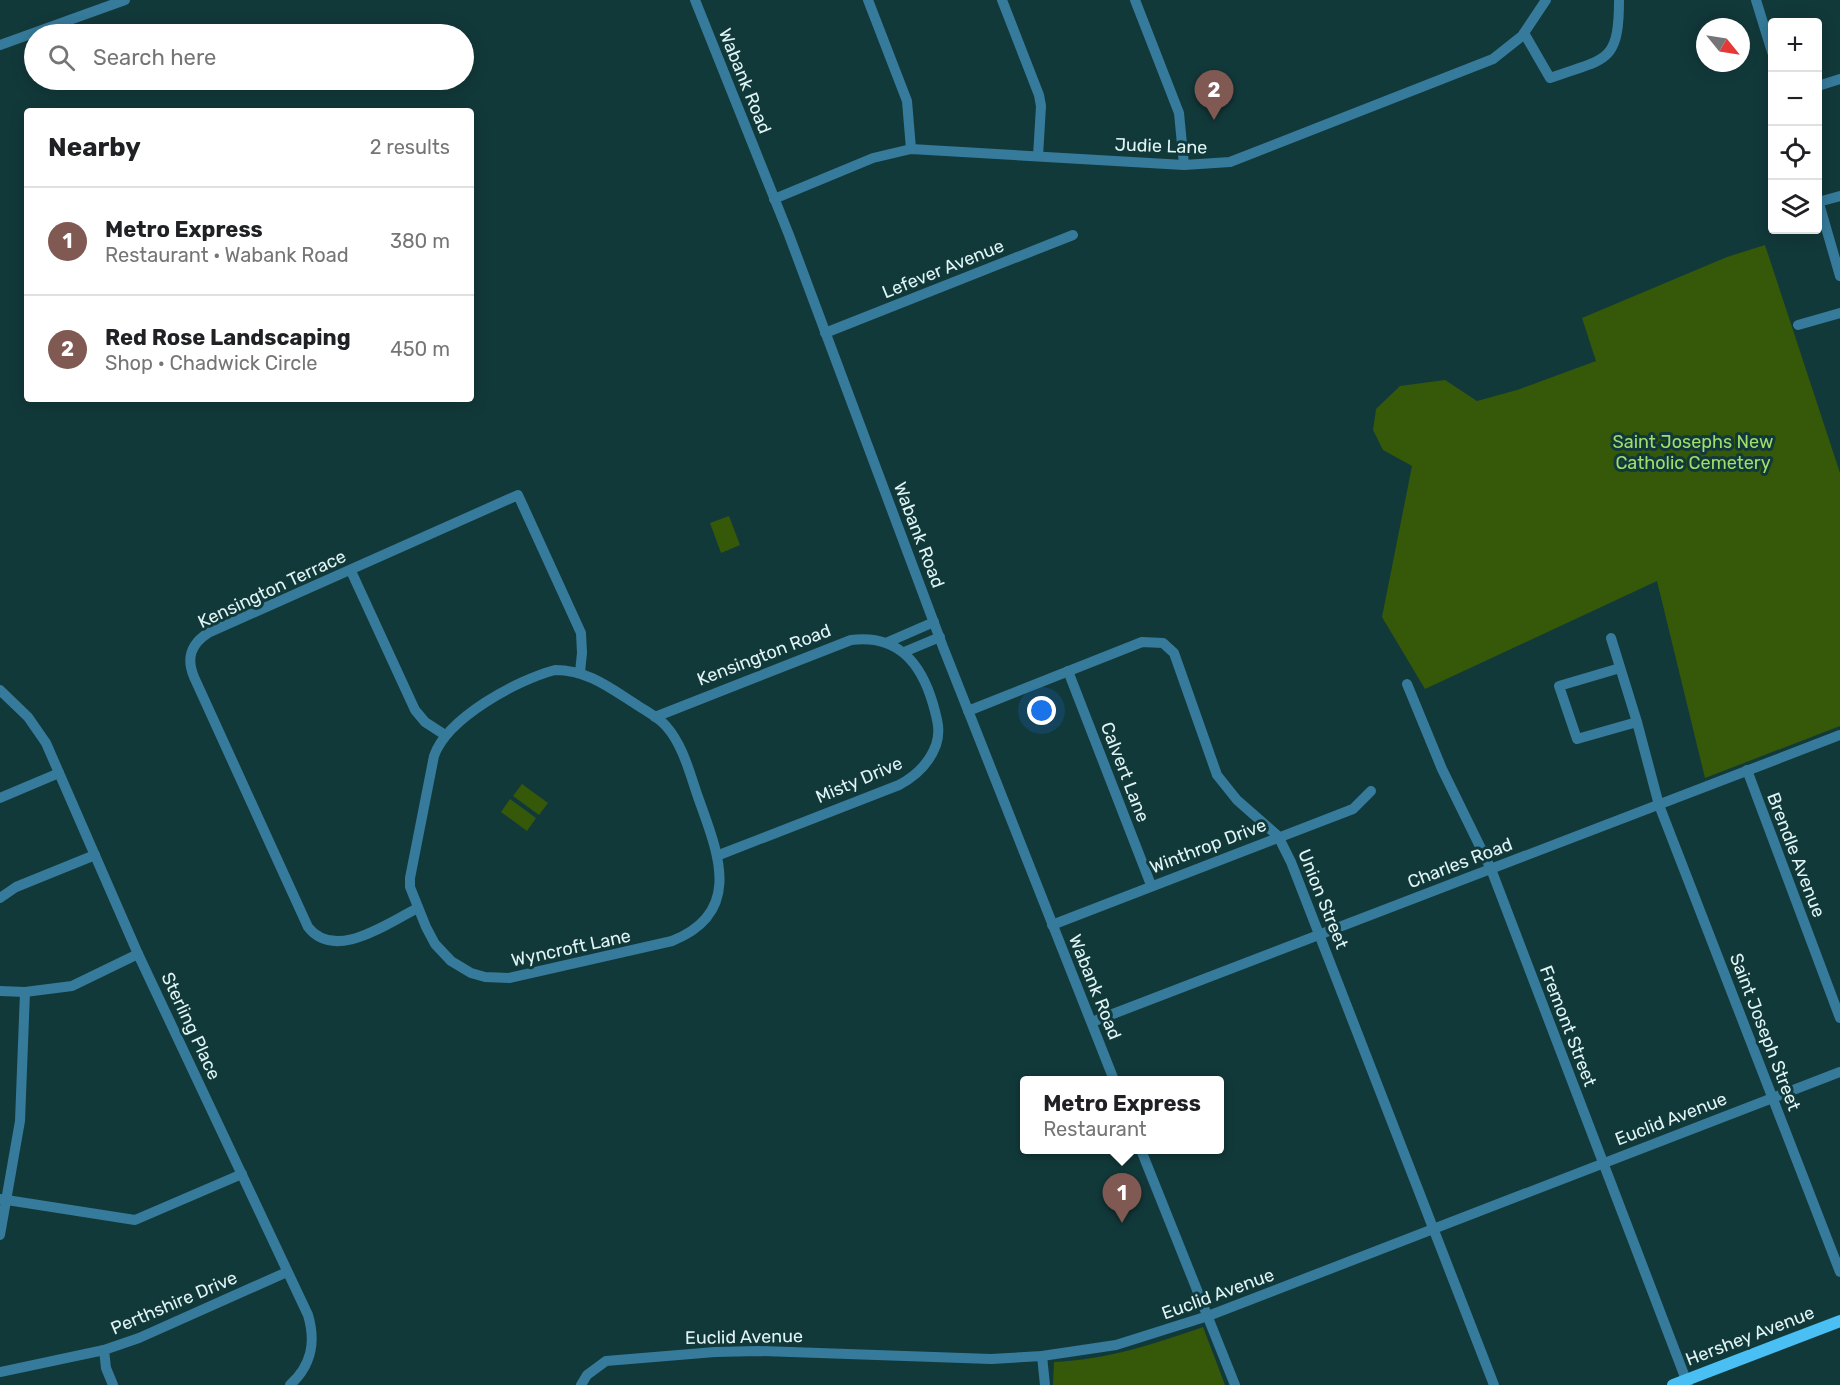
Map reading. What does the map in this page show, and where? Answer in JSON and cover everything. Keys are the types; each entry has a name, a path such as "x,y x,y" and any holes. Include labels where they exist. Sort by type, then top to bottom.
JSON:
{"main road":[{"name":"Hershey Avenue","path":"1673,1385 1687,1382 1840,1321"}],"street":[{"path":"58,24 125,0"},
{"name":"Wabank Road","path":"695,0 774,199 968,711 1112,1076"},
{"path":"868,0 907,101 911,149"},
{"path":"1002,0 1039,95 1041,106 1038,156"},
{"path":"1135,0 1179,114 1184,165"},
{"name":"Judie Lane","path":"774,199 873,159 911,149 1184,165 1222,164 1258,153 1480,65 1511,46 1524,33 1546,0"},
{"path":"1524,33 1550,78 1603,59 1615,46 1619,32 1619,0"},
{"path":"1756,0 1768,37"},
{"path":"0,45 24,36"},
{"path":"1822,85 1840,80"},
{"path":"1822,200 1840,196"},
{"path":"1822,215 1840,276"},
{"name":"Lefever Avenue","path":"825,333 1073,235"},
{"path":"1798,325 1840,313"},
{"name":"Kensington Terrace","path":"418,908 347,940 330,942 313,934 190,669 190,653 195,645 208,633 518,495 581,633 580,672"},
{"path":"351,571 415,710 425,722 445,735"},
{"name":"Kensington Road","path":"888,642 934,622"},
{"path":"904,652 940,637"},
{"name":"Saint Joseph Street","path":"1611,638 1659,805 1840,1272"},
{"name":"Kensington Road","path":"655,717 851,640 874,639 888,642 904,652"},
{"name":"Union Street","path":"968,711 1142,642 1155,641 1169,647 1177,658 1216,775 1237,800 1278,836 1320,934 1494,1385"},
{"name":"Misty Drive","path":"719,855 899,785 919,772 930,758 937,743 939,722 919,669 904,652"},
{"path":"1620,668 1559,686 1577,739 1637,722"},
{"name":"Wyncroft Lane","path":"555,670 580,672 598,679 655,717 667,727 686,762 719,855 721,872 717,897 704,918 681,938 631,953 509,978 485,977 471,973 451,961 435,944 418,908 410,878 434,756 445,735 460,721 529,680 555,670"},
{"name":"Calvert Lane","path":"1068,671 1151,885"},
{"name":"Fremont Street","path":"1407,684 1442,769 1491,869 1687,1382"},
{"name":"Sterling Place","path":"0,690 38,729 138,954 299,1294 312,1329 309,1359 301,1375 290,1385"},
{"name":"Charles Road","path":"1092,1022 1840,735"},
{"name":"Brendle Avenue","path":"1747,770 1840,1018"},
{"path":"0,798 59,773"},
{"name":"Winthrop Drive","path":"1052,925 1353,809 1371,791"},
{"path":"0,898 16,887 95,855"},
{"path":"0,991 25,992 72,986 138,954"},
{"path":"0,1235 4,1200 20,1121 25,992"},
{"name":"Euclid Avenue","path":"581,1385 587,1375 606,1361 725,1352 991,1359 1042,1356 1116,1345 1208,1316 1840,1072"},
{"path":"1143,1154 1235,1385"},
{"path":"4,1200 135,1220 242,1174"},
{"name":"Perthshire Drive","path":"0,1372 104,1350 168,1327 287,1272"},
{"path":"104,1350 106,1368 113,1385"},
{"path":"1042,1356 1045,1385"}],"green space":[{"name":"Saint Josephs New Catholic Cemetery","path":"1765,245 1840,473 1840,726 1705,778 1657,581 1425,689 1382,617 1412,466 1383,450 1373,430 1376,409 1400,386 1445,380 1477,401 1517,390 1596,361 1582,318 1727,257"},
{"path":"729,516 740,545 721,553 710,523"},
{"path":"522,784 548,803 539,815 513,796"},
{"path":"510,799 536,818 527,831 501,812"},
{"path":"1203,1327 1225,1385 1053,1385 1054,1362 1111,1355"}],"place":[{"name":"Red Rose Landscaping","path":"1214,120"},
{"name":"Metro Express","path":"1122,1223"}]}
